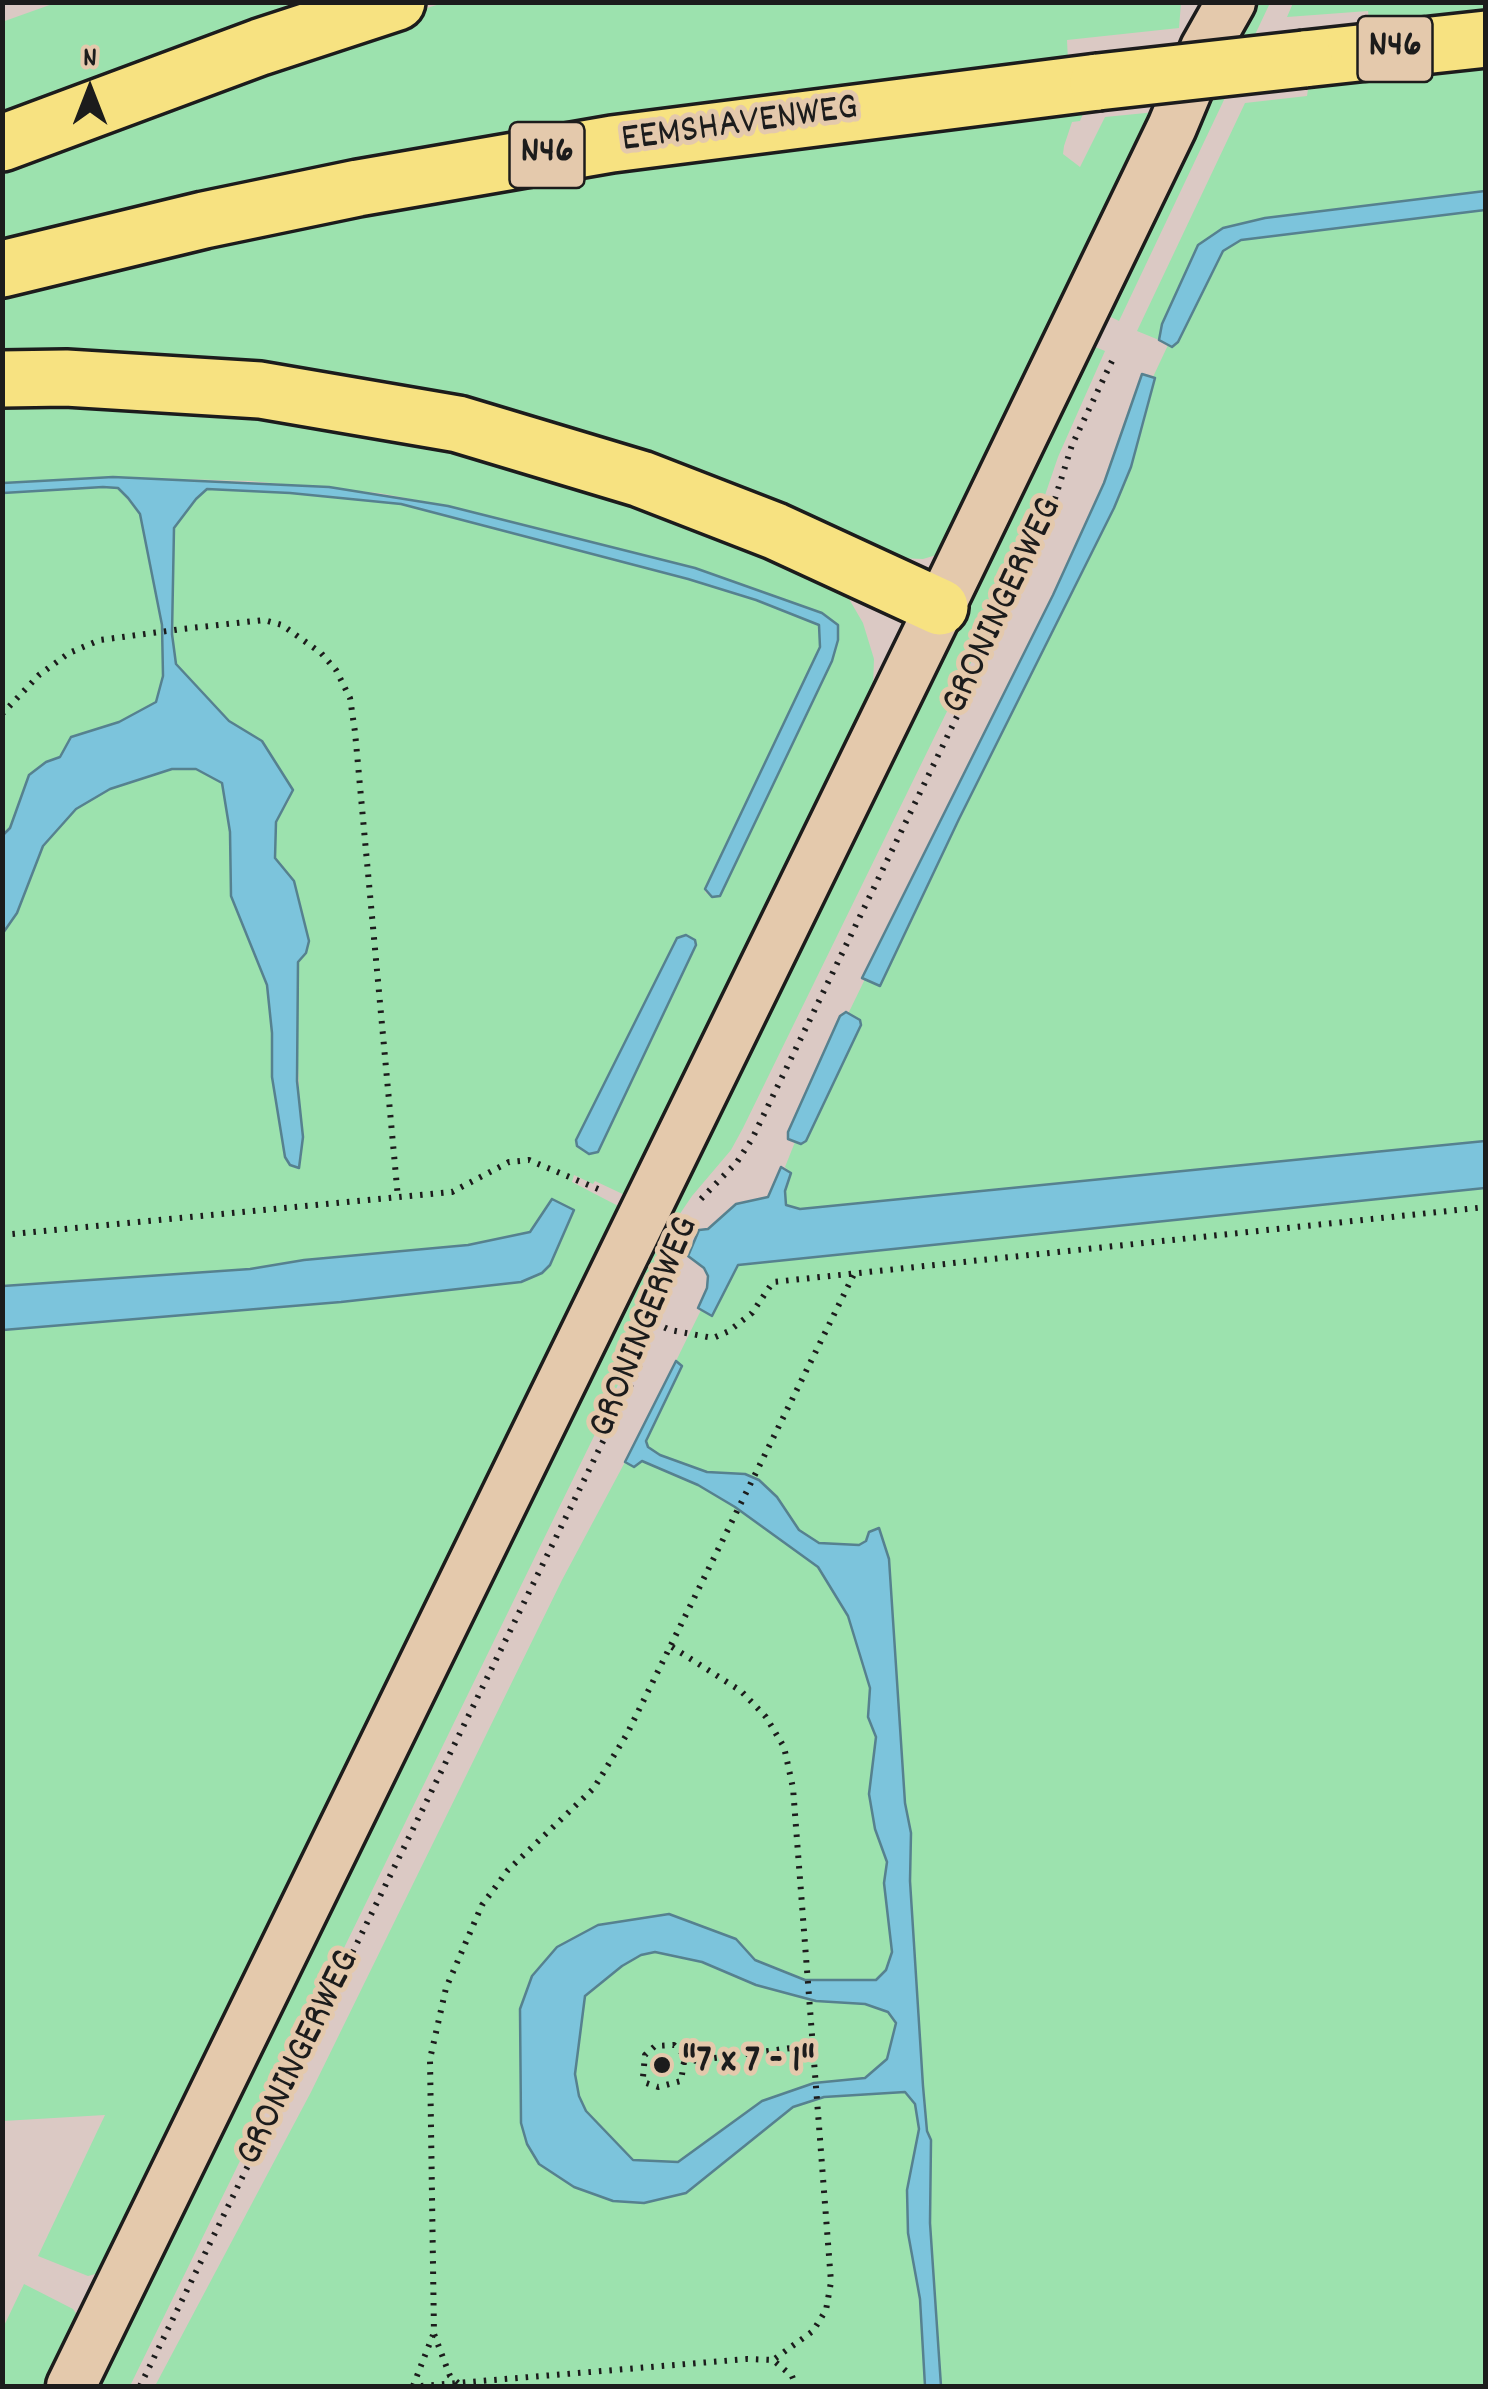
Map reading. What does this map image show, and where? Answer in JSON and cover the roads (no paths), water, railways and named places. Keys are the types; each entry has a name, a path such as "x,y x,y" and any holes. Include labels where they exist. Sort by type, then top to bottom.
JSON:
{"highway":[{"path":"2,143 260,47 398,2"},
{"name":"EEMSHAVENWEG","path":"2,269 358,188 612,144 1098,82 1486,39"},
{"path":"2,379 66,378 260,390 458,424 657,486 776,531 940,607"}],"main road":[{"name":"GRONINGERWEG","path":"71,2386 1172,127 1201,25 1231,2"}],"water":[{"path":"1485,191 1485,210 1241,240 1223,251 1178,342 1172,347 1159,340 1162,324 1198,245 1223,228 1265,218"},
{"path":"1142,374 1155,378 1131,467 1114,508 880,986 862,978 1053,595 1104,483"},
{"path":"113,477 329,487 448,506 695,568 822,613 838,625 838,640 832,661 720,896 712,897 705,889 820,647 819,625 688,579 401,504 207,489 196,499 174,528 172,634 176,664 229,721 262,741 293,790 276,822 275,858 294,881 309,941 298,962 297,1081 303,1137 299,1168 290,1165 285,1157 272,1077 267,985 231,896 230,832 222,783 196,769 172,769 110,789 76,809 43,846 17,913 3,933 3,835 10,828 29,775 60,757 71,737 119,722 156,702 163,676 162,625 140,514 128,498 118,488 103,487 3,493 3,483"},
{"path":"686,935 696,945 598,1152 589,1154 577,1146 576,1140 677,938"},
{"path":"846,1012 860,1020 861,1025 806,1141 801,1144 788,1139 840,1016"},
{"path":"1485,1141 1485,1188 738,1265 712,1316 698,1308 708,1276 688,1256 699,1230 708,1229 736,1204 768,1197 781,1167 791,1173 785,1191 786,1205 800,1209"},
{"path":"552,1199 574,1210 550,1265 521,1282 341,1302 3,1330 3,1286 250,1269 304,1260 468,1245 530,1232"},
{"path":"676,1361 682,1366 646,1441 648,1447 707,1472 745,1474 759,1480 777,1497 799,1530 819,1543 859,1545 866,1541 869,1532 879,1528 889,1559 905,1803 911,1833 910,1881 923,2086 931,2140 930,2223 941,2386 925,2386 920,2299 908,2233 907,2190 919,2129 915,2104 905,2092 824,2097 793,2107 686,2193 644,2203 613,2201 574,2187 539,2164 527,2144 521,2123 520,2009 532,1976 557,1947 598,1925 669,1914 736,1939 755,1960 805,1980 876,1980 886,1970 892,1952 884,1883 887,1862 875,1829 869,1794 876,1737 868,1717 870,1688 848,1616 818,1567 735,1507 698,1485 642,1461 634,1467 625,1462","holes":["655,1952 702,1962 756,1985 816,2001 865,2004 888,2012 896,2023 887,2059 865,2078 814,2083 762,2101 678,2162 633,2160 586,2111 579,2096 575,2074 585,1996 641,1955"]}],"place":[{"name":"\"7 x 7 - 1\"","path":"662,2065"}]}
